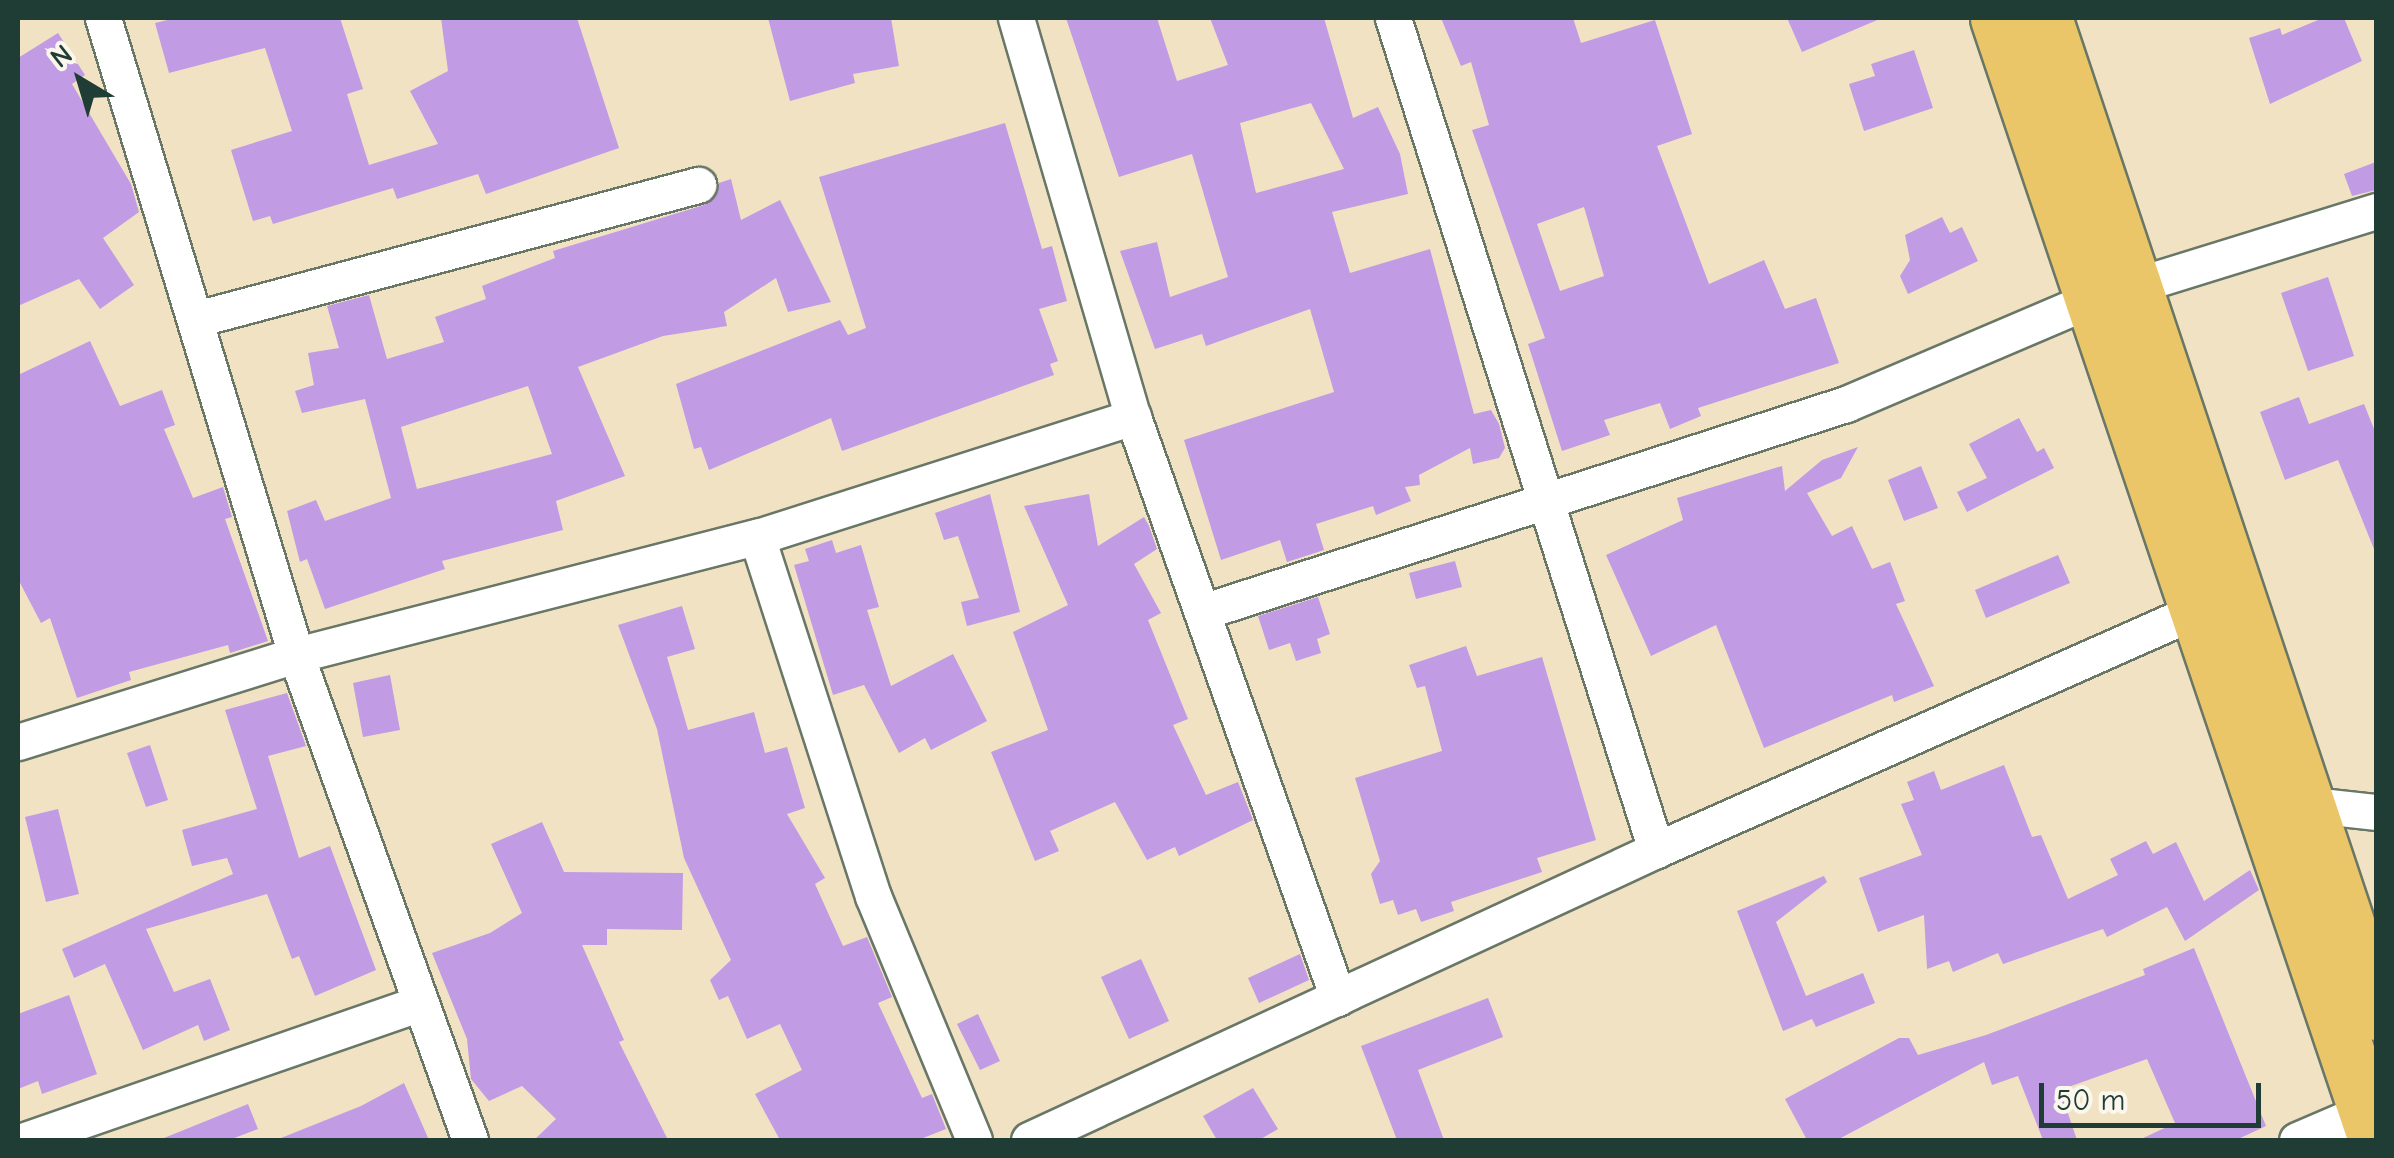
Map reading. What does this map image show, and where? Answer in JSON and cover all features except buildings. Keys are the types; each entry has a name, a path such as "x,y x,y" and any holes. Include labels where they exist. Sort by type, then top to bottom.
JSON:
{"main road":[{"path":"1998,18 2115,291 2283,803 2372,1125"},
{"path":"2044,18 2195,610 2376,1012"}],"street":[{"path":"104,18 296,655 418,1004 470,1140"},
{"path":"1016,18 1133,417 1205,611 1338,998"},
{"path":"1393,18 1656,850"},
{"path":"196,319 698,185"},
{"path":"1205,611 1846,404 2115,291 2376,211"},
{"path":"18,742 296,655 757,538 1133,417"},
{"path":"757,538 873,896 974,1140"},
{"path":"1029,1140 1656,850 2195,610"},
{"path":"2283,803 2376,812"},
{"path":"25,1140 418,1004"},
{"path":"2296,1140 2372,1125"}]}
